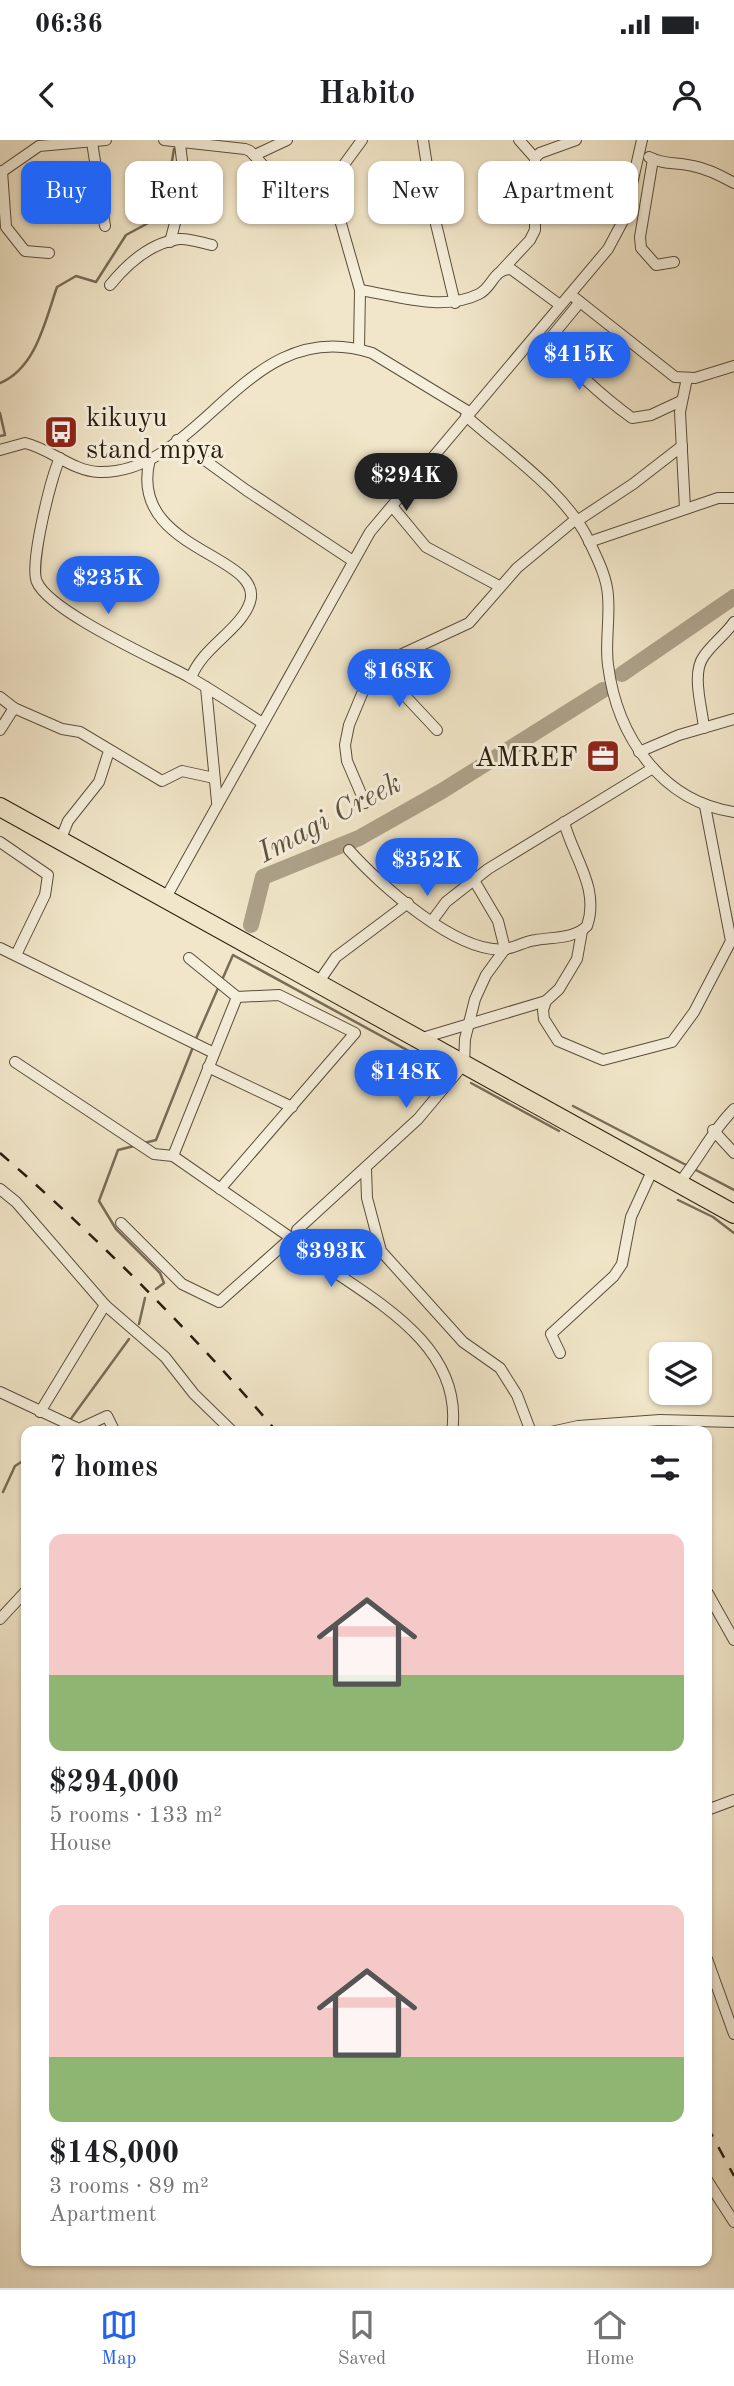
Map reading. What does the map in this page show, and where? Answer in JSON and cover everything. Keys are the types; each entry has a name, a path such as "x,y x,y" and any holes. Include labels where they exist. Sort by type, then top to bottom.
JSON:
{"highway":[{"path":"0,807 734,1214"}],"street":[{"path":"49,253 25,251 6,227 1,172 39,146 106,140"},
{"path":"164,140 180,144 236,147 254,155 259,161"},
{"path":"254,155 287,140"},
{"path":"345,161 362,140"},
{"path":"423,140 436,224 455,303"},
{"path":"360,290 455,303 482,293 530,240 535,230 535,158 519,140"},
{"path":"535,158 540,153 576,140"},
{"path":"165,899 261,722 370,532 608,249 624,219 642,140"},
{"path":"92,142 105,226"},
{"path":"170,242 185,185 180,144"},
{"path":"640,151 653,159 716,172 734,183"},
{"path":"653,159 639,237 641,248 656,265 674,262"},
{"path":"341,224 360,290 359,349"},
{"path":"110,285 132,261 170,242 181,239 212,245"},
{"path":"502,270 519,271 560,305"},
{"path":"569,293 661,368 676,377 687,379 734,366"},
{"path":"580,302 552,336 558,351 632,418 650,415 681,401"},
{"path":"0,450 25,443 97,472 127,468 150,458 177,440 278,359 314,349 359,349 400,368 468,414 563,501 589,542 607,587 607,656 610,676 621,715 639,751 678,791 705,806 734,812"},
{"path":"685,509 681,401 687,379"},
{"path":"177,440 246,490 353,561"},
{"path":"365,803 347,761 345,745 358,701 369,677 379,668 469,623 499,586 577,520 633,484 682,446"},
{"path":"60,458 52,478 33,565 39,587 48,598 84,620 191,678 261,722"},
{"path":"150,458 146,485 158,515 193,547 244,575 251,591 250,603 200,661 191,678"},
{"path":"589,542 718,498 734,498"},
{"path":"392,506 426,547 499,586"},
{"path":"704,727 699,668 702,658 723,639 734,622"},
{"path":"379,668 437,730"},
{"path":"206,687 217,802"},
{"path":"0,697 14,708 62,729 80,732 162,781 182,771 214,778"},
{"path":"0,730 14,708"},
{"path":"639,751 734,719"},
{"path":"60,841 68,821 99,782 109,751"},
{"path":"432,921 446,902 475,882 488,869 653,768"},
{"path":"546,1001 544,1019 558,1041 603,1060 662,1047 680,1032 731,941 705,806"},
{"path":"419,1039 546,1001 569,976 581,945 582,931 591,915 587,877 570,845 564,822"},
{"path":"0,842 47,875 45,895 16,955"},
{"path":"349,850 364,867 408,903 463,940 505,949 582,931"},
{"path":"121,1223 182,1284 219,1302 294,1240 297,1230 366,1170 418,1119 464,1065 469,1025 480,986 505,949 498,921 475,882"},
{"path":"318,984 336,957 408,903"},
{"path":"0,948 214,1053"},
{"path":"189,958 237,997 279,995 355,1033 220,1189"},
{"path":"173,1156 237,997"},
{"path":"15,1062 154,1154 173,1156 294,1240 310,1256 422,1339 444,1373 453,1410 452,1426"},
{"path":"208,1067 292,1107"},
{"path":"679,1184 698,1159 713,1130 734,1109"},
{"path":"713,1130 734,1153"},
{"path":"560,1353 551,1335 618,1270 627,1247 631,1217 653,1169"},
{"path":"366,1170 367,1198 381,1251 463,1342 500,1368 517,1395 529,1426"},
{"path":"0,1189 16,1202 105,1305 165,1357 194,1394 227,1426"},
{"path":"40,1412 105,1305"},
{"path":"0,1392 72,1426"},
{"path":"85,1426 107,1416 112,1426"},
{"path":"578,1426 660,1419 734,1422"},
{"path":"0,1619 21,1596"},
{"path":"712,1601 734,1640"},
{"path":"712,1808 734,1800"},
{"path":"712,1973 734,2034"},
{"path":"712,2188 734,2222"}],"waterway":[{"path":"0,383 12,376 31,355 57,287 76,276 96,282 126,235 163,215 174,149"},
{"path":"0,413 5,435 0,436"},
{"name":"Imagi Creek","path":"622,674 734,597"},
{"name":"Imagi Creek","path":"251,925 263,877 359,838 442,791 603,690"},
{"path":"222,980 233,955 449,1073"},
{"name":"Imagi Creek","path":"195,1041 219,986"},
{"name":"Imagi Creek","path":"144,1143 156,1140 193,1047"},
{"path":"471,1083 559,1131"},
{"path":"573,1106 688,1166"},
{"name":"Imagi Creek","path":"134,1146 118,1150 99,1201 116,1229 160,1273 164,1283 156,1289"},
{"path":"694,1169 734,1190"},
{"path":"678,1200 713,1217 734,1233"},
{"name":"Imagi Creek","path":"139,1324 145,1298"},
{"name":"Imagi Creek","path":"70,1420 129,1339"},
{"name":"Imagi Creek","path":"3,1492 15,1466 21,1462"}],"railway":[{"path":"0,1153 144,1287 272,1426"},
{"path":"712,2135 734,2176"}],"place":[{"name":"kikuyu stand mpya","path":"61,432"},
{"name":"AMREF","path":"603,756"}]}
